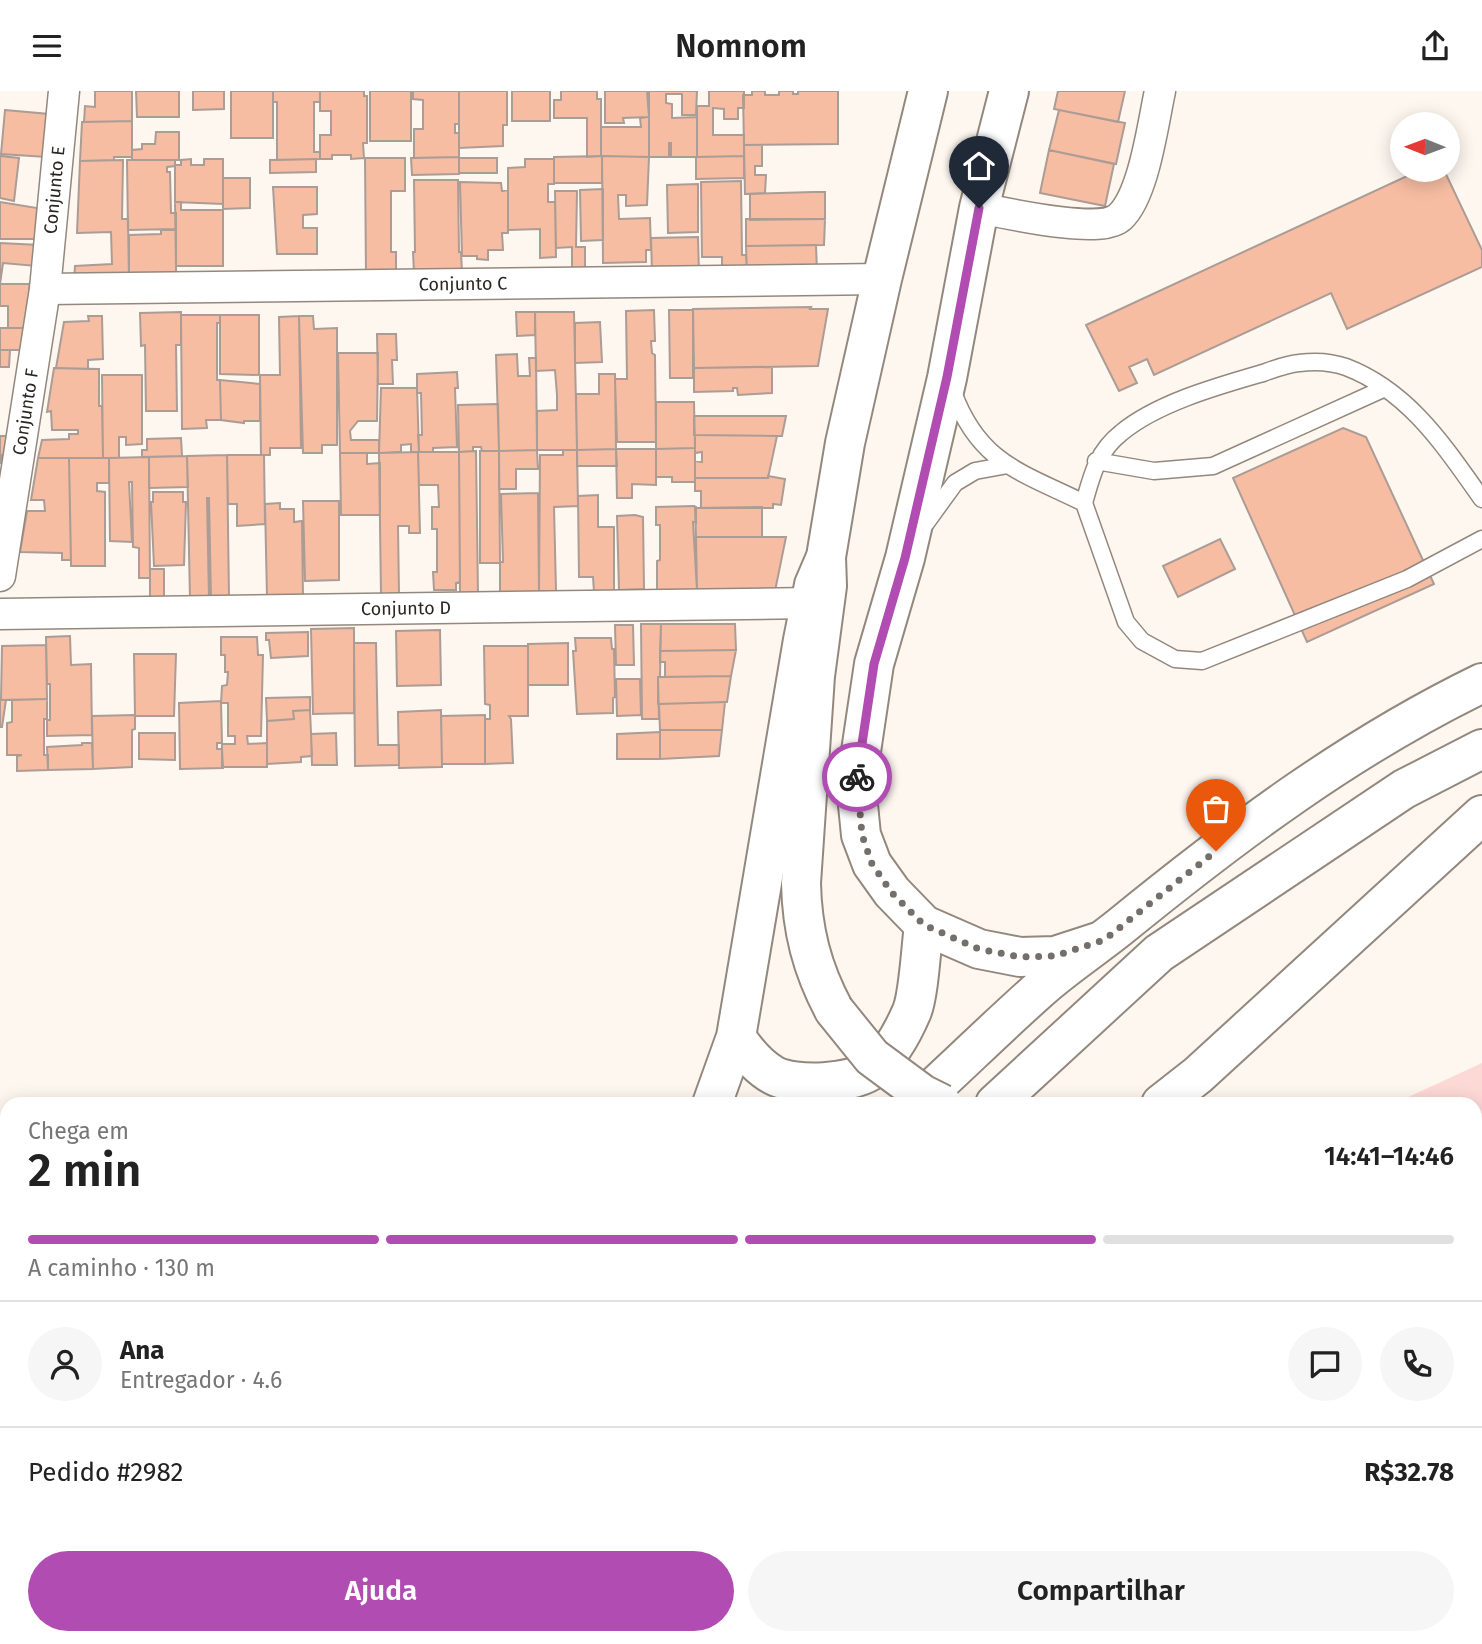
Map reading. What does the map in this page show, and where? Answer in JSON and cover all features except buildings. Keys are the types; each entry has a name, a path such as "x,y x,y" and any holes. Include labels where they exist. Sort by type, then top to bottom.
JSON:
{"main road":[{"path":"715,1097 736,1037 811,603 825,557 845,443 928,91"},
{"path":"1009,91 979,208 947,377 905,558 874,664 856,785 862,835 872,864 892,893 924,925 979,949 1020,957 1055,956 1104,940"},
{"path":"825,557 827,586 815,676 801,883 802,912 818,979 834,1010 872,1057 928,1097"},
{"path":"924,1097 1042,987 1298,790 1405,721 1482,683"},
{"path":"1003,1097 1159,953 1404,789 1482,749"},
{"path":"1170,1097 1198,1075 1449,842 1482,815"},
{"path":"736,1037 752,1060 774,1076 792,1081 843,1080 871,1071 892,1049 913,1009 924,925"}],"street":[{"name":"Conjunto E","path":"45,289 64,91"},
{"path":"979,208 1069,223 1102,224 1118,219 1130,205 1143,170 1160,91"},
{"name":"Conjunto C","path":"45,289 882,279"},
{"name":"Conjunto F","path":"0,576 45,289"},
{"name":"Conjunto D","path":"0,614 811,603"}],"lane":[{"path":"1482,499 1444,446 1414,411 1385,387 1345,367 1321,362 1296,363 1236,381 1160,409 1120,434 1096,461 1084,503 1125,622 1142,641 1175,659 1202,661 1408,579 1482,539"},
{"path":"947,377 962,416 985,449 1008,465 1084,503"},
{"path":"1096,461 1154,471 1213,466 1385,387"},
{"path":"905,558 939,502 955,483 975,471 1008,465"}],"shaded area":[{"path":"1482,1063 1482,1097 1408,1097"}],"way so far":[{"path":"857,777 862,835 872,864 892,893 924,925 979,949 1020,957 1055,956 1104,940 1216,851"}],"route":[{"path":"857,777 874,664 905,558 947,377 979,208"}]}
